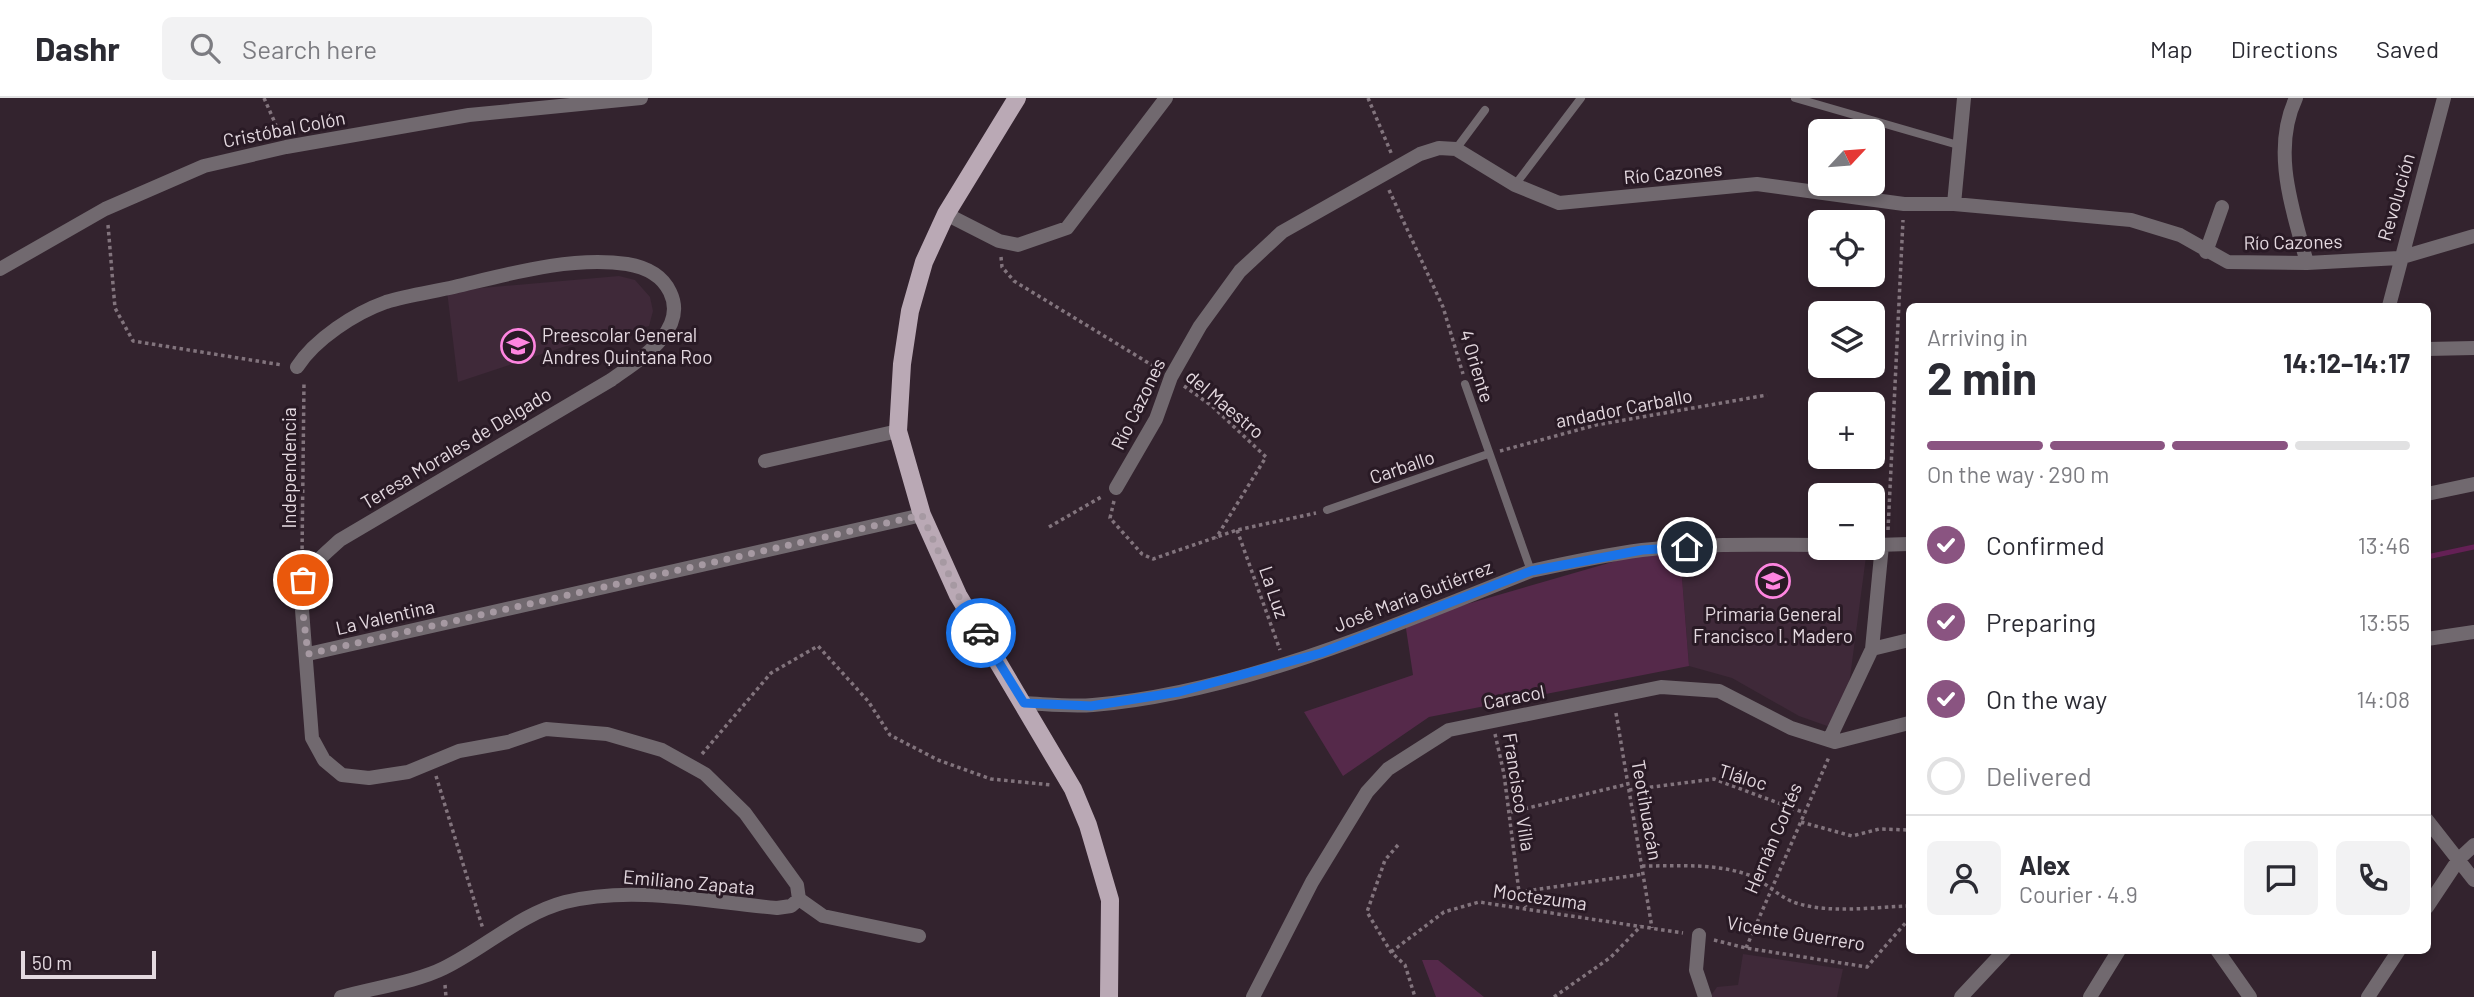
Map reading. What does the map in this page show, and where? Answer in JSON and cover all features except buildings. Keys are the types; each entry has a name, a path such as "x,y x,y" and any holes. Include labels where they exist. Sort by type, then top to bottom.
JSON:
{"main road":[{"path":"1017,98 946,214 924,262 910,311 901,364 898,431 922,515 958,595 1073,789 1100,860 1110,900 1110,997"}],"street":[{"name":"Cristóbal Colón","path":"0,269 106,209 204,166 286,147 469,115 641,98"},
{"path":"946,214 999,241 1018,245 1067,228 1166,98"},
{"path":"1954,204 1964,98"},
{"path":"2296,98 2286,120 2286,180 2307,263"},
{"name":"Revolución","path":"2390,303 2399,258 2444,98"},
{"name":"Río Cazones","path":"1116,488 1156,419 1171,377 1199,326 1240,271 1282,232 1398,166 1439,148 1456,149 1515,185 1559,203 1757,184 1904,204 1954,204 2131,220 2180,235 2228,262 2307,263 2399,258 2474,236"},
{"path":"2206,252 2222,206"},
{"name":"Teresa Morales de Delgado","path":"301,361 351,319 385,303 531,269 595,262 628,264 652,271 667,285 674,299 675,314 669,329 647,354 611,380 340,540 312,565 303,580"},
{"path":"2431,349 2474,348"},
{"path":"765,461 898,431"},
{"path":"2431,493 2474,484"},
{"name":"La Valentina","path":"308,654 922,515"},
{"path":"1885,545 1906,544"},
{"name":"José María Gutiérrez","path":"1024,703 1091,706 1179,692 1321,653 1531,571 1642,550 1709,545 1808,545"},
{"path":"1832,741 1872,649 1880,560"},
{"path":"303,580 301,597 308,654 312,738 324,760 342,775 369,778 408,772 431,760 459,751 508,742 547,729 607,734 663,750 705,774 745,813 797,885 799,899 823,916 919,936"},
{"path":"2431,638 2474,632"},
{"path":"1872,649 1906,641"},
{"name":"Caracol","path":"1253,997 1312,882 1367,792 1388,769 1449,730 1661,687 1719,691 1791,728 1832,741"},
{"path":"1832,741 1906,724"},
{"path":"2431,825 2474,880"},
{"path":"2431,902 2459,859 2474,845"},
{"name":"Emiliano Zapata","path":"341,997 443,969 487,941 562,903 603,895 777,908 790,906 799,899"},
{"path":"1699,935 1696,970 1705,997"},
{"path":"1961,997 2001,954"},
{"path":"2093,991 2116,954"},
{"path":"2224,954 2250,997"},
{"path":"2368,997 2396,954"}],"lane":[{"path":"1515,185 1581,98"},
{"path":"1795,98 1958,145"},
{"path":"1456,149 1485,110"},
{"name":"4 Oriente","path":"1465,384 1531,571"},
{"name":"Carballo","path":"1327,510 1488,454"}],"path":[{"path":"264,98 286,147"},
{"path":"1368,98 1398,166"},
{"name":"4 Oriente","path":"1382,176 1443,307 1465,384"},
{"path":"1885,486 1904,204"},
{"path":"106,209 115,308 133,341 301,361"},
{"name":"del Maestro","path":"999,241 1002,267 1014,281 1171,377 1212,406 1266,457 1216,538"},
{"name":"Independencia","path":"301,361 303,580"},
{"name":"andador Carballo","path":"1488,454 1596,425 1767,395"},
{"path":"1049,527 1116,488"},
{"path":"1116,488 1110,518 1143,554 1153,559 1237,530 1327,510"},
{"name":"La Luz","path":"1237,530 1284,663"},
{"path":"692,766 771,673 818,646 868,701 890,735 938,760 991,779 1073,789"},
{"name":"Teotihuacán","path":"1613,697 1652,928"},
{"name":"Francisco Villa","path":"1492,721 1510,813 1519,892 1526,907"},
{"name":"Hernán Cortés","path":"1746,948 1805,813 1832,741"},
{"path":"431,760 487,941"},
{"name":"Tláloc","path":"1629,790 1714,779 1805,813"},
{"path":"1510,813 1628,784"},
{"path":"1801,822 1852,835 1879,829 1906,830"},
{"path":"1398,845 1385,860 1367,912 1391,952 1405,965 1415,997"},
{"path":"1642,866 1707,866 1752,876 1771,891 1796,903 1832,909 1906,906"},
{"path":"1519,892 1643,874"},
{"name":"Moctezuma","path":"1391,952 1444,912 1479,902 1699,935"},
{"name":"Vicente Guerrero","path":"1699,935 1746,948 1867,967 1906,922"},
{"path":"1554,997 1611,957 1642,926"}],"shaded area":[{"path":"619,276 635,280 650,297 653,311 649,326 563,347 458,382 447,291"},
{"path":"1808,550 1808,560 1866,560 1849,685 1830,727 1799,716 1732,678 1689,666 1680,553"},
{"path":"1680,553 1689,666 1429,717 1343,776 1304,712 1413,675 1405,622 1640,554"},
{"path":"1743,954 1843,969 1837,997 1710,997 1717,987 1738,985"},
{"path":"1422,960 1438,960 1484,997 1436,997"}],"waterway":[{"path":"2431,556 2474,547"}],"way so far":[{"path":"303,580 301,597 308,654 922,515 958,595 981,633"}],"place":[{"name":"Preescolar General Andres Quintana Roo","path":"518,346"},
{"name":"Primaria General Francisco I. Madero","path":"1773,581"}],"route":[{"path":"981,633 1024,703 1091,706 1179,692 1321,653 1531,571 1642,550 1687,547"}]}
